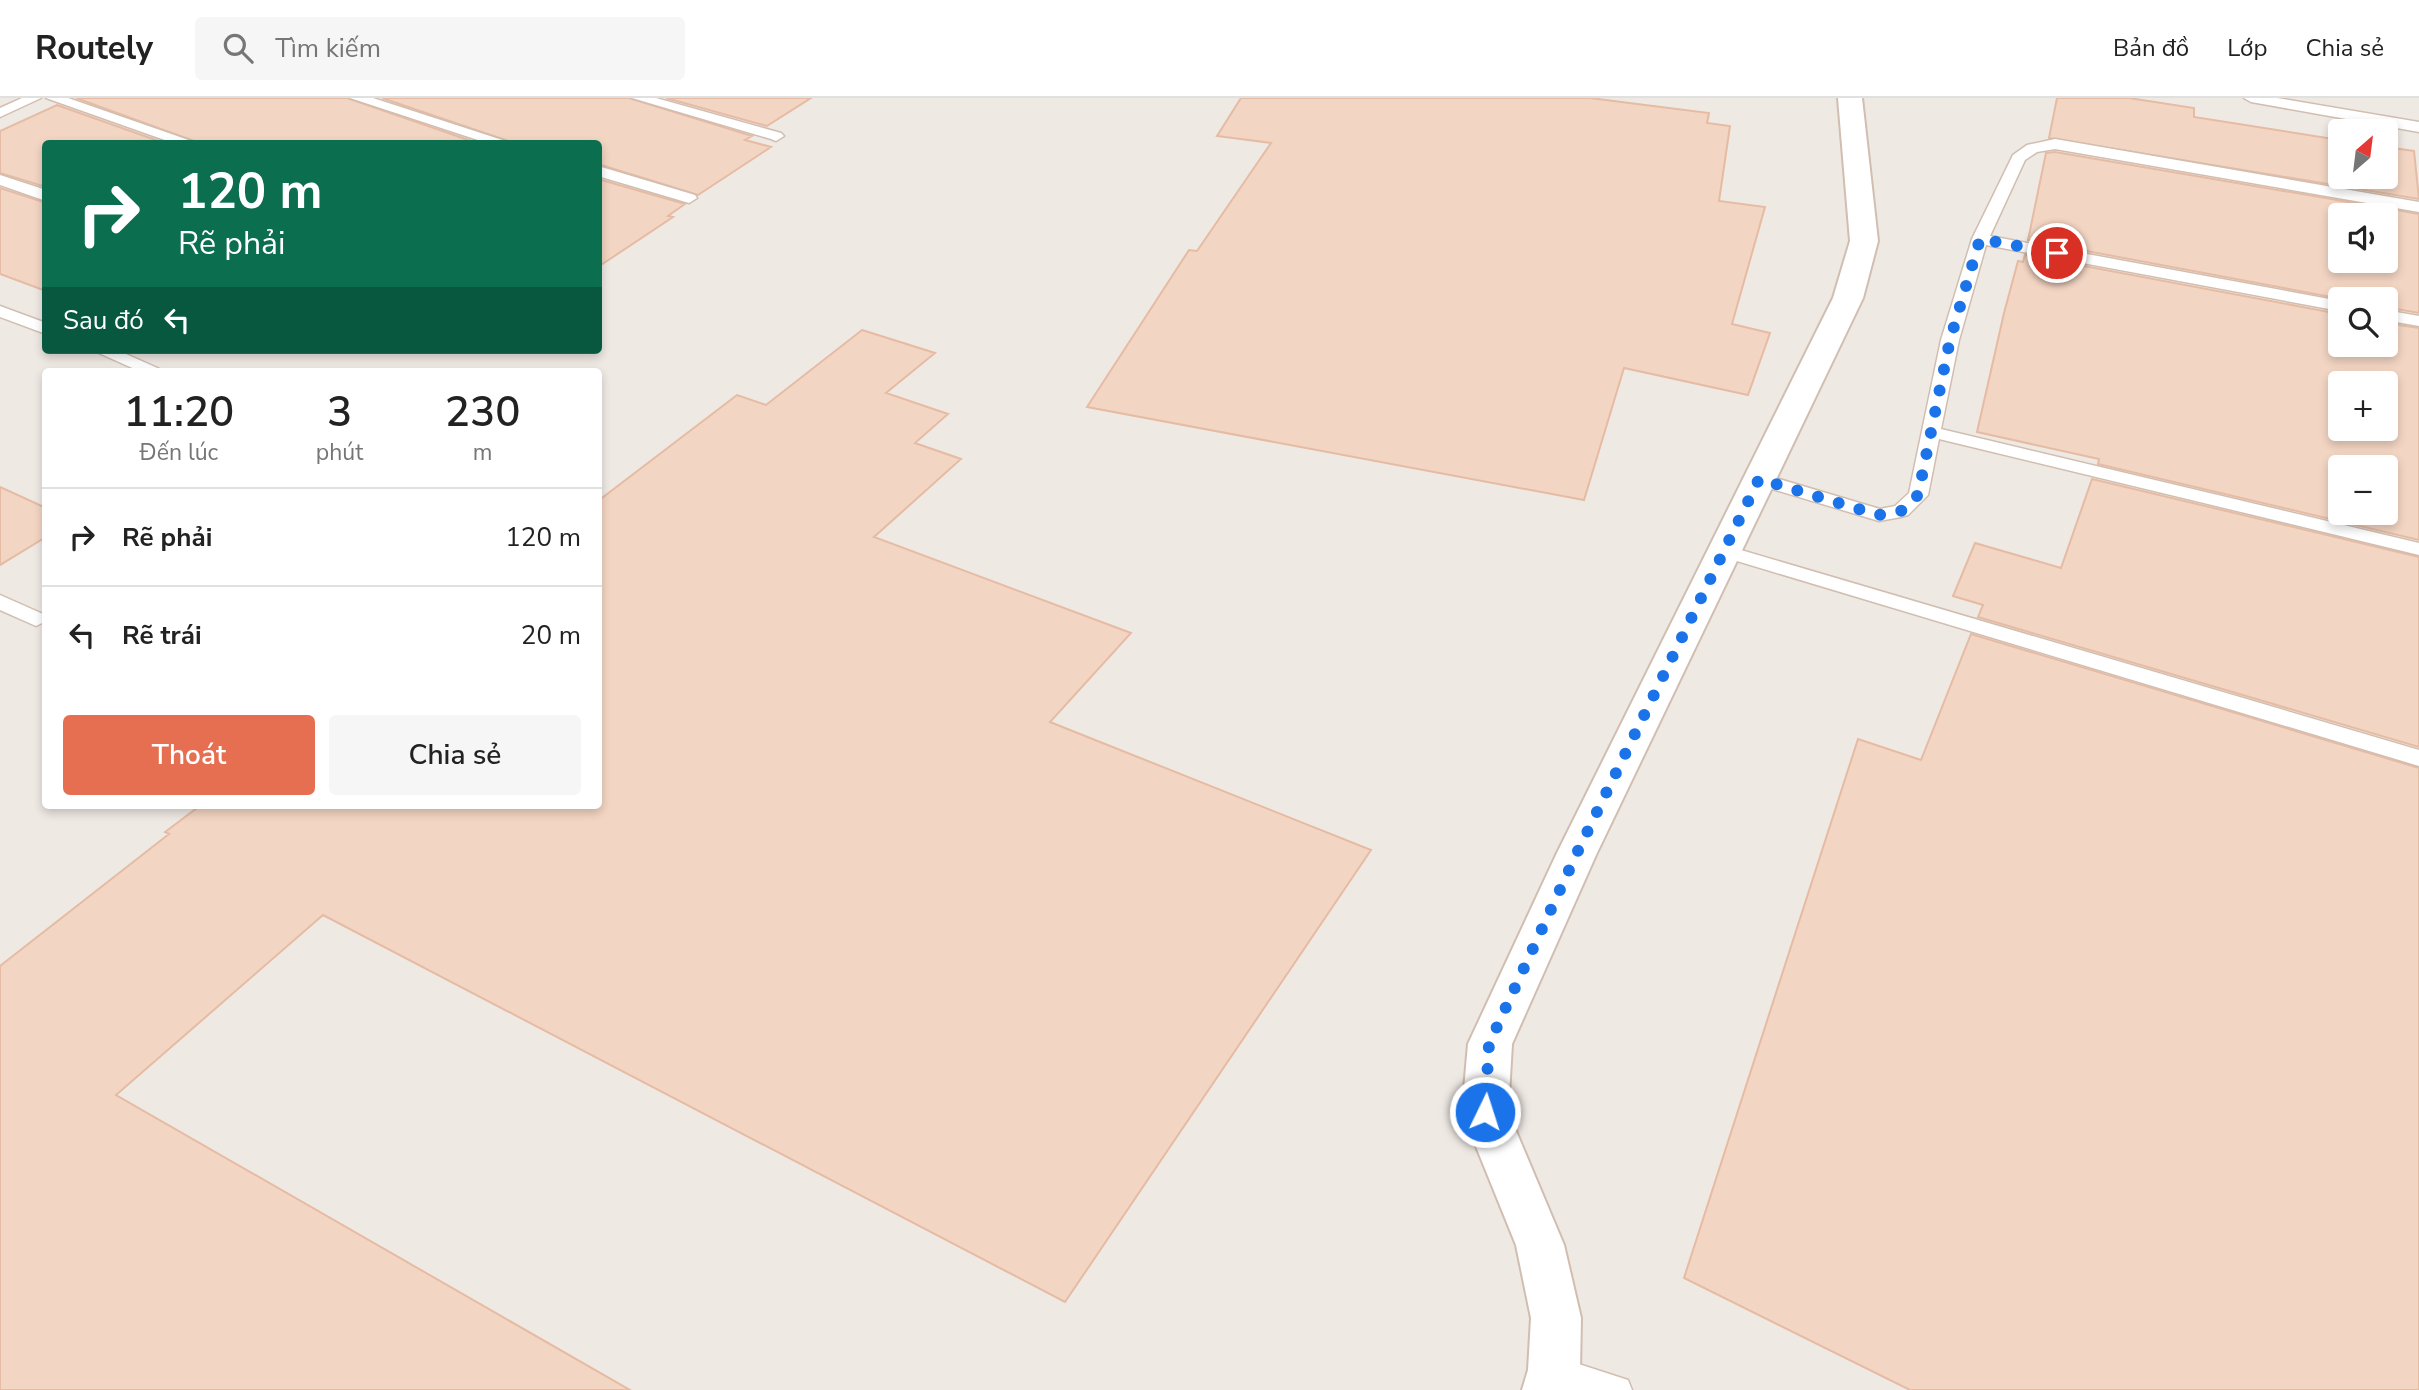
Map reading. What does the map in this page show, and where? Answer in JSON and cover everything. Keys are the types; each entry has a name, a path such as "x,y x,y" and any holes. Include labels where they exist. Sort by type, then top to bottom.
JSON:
{"street":[{"path":"1551,1380 1556,1318 1539,1245 1485,1112 1489,1044 1576,855 1848,298 1864,241 1850,98"}],"lane":[{"path":"0,113 34,98"},
{"path":"53,98 181,140"},
{"path":"356,98 495,140"},
{"path":"639,98 776,136"},
{"path":"2251,98 2419,127"},
{"path":"1759,479 1878,515 1901,511 1918,495 1950,340 1980,239 2018,158 2032,148 2055,144 2419,207"},
{"path":"602,171 689,198"},
{"path":"0,180 42,195"},
{"path":"1980,239 2328,304"},
{"path":"0,311 42,327"},
{"path":"2398,317 2419,321"},
{"path":"111,354 147,368"},
{"path":"1932,432 2419,549"},
{"path":"1724,551 2419,758"},
{"path":"0,602 36,619"},
{"path":"1551,1380 1617,1390"}],"shaded area":[{"path":"0,98 2419,98 2419,1390 0,1390"}],"building":[{"path":"76,98 347,98 468,140 191,140"},
{"path":"382,98 629,98 752,136 745,140 771,147 698,195 602,165 602,140 505,140"},
{"path":"666,98 811,98 767,126"},
{"path":"1241,98 1590,98 1709,113 1707,123 1730,126 1719,201 1765,207 1732,324 1770,333 1748,395 1624,368 1584,500 1087,407 1189,250 1197,251 1271,143 1217,136"},
{"path":"2057,98 2129,98 2194,108 2194,117 2328,138 2328,184 2049,138"},
{"path":"57,105 156,140 42,140 42,186 0,173 0,131"},
{"path":"2398,149 2414,151 2419,199 2358,189 2398,189"},
{"path":"2055,152 2354,203 2328,203 2328,273 2398,273 2398,210 2419,214 2419,313 2398,309 2398,287 2328,287 2328,296 2028,240 2046,153"},
{"path":"602,180 685,204 668,216 673,217 602,264"},
{"path":"0,188 42,202 42,290 0,274"},
{"path":"2025,255 2328,312 2328,357 2398,357 2398,325 2419,328 2419,540 2356,525 2398,525 2398,455 2328,455 2328,518 2098,464 2099,459 1977,432 2018,261 2023,262"},
{"path":"862,330 935,353 886,393 948,414 915,443 961,459 874,537 1131,633 1050,722 1371,850 1065,1302 323,915 116,1095 630,1390 0,1390 0,966 169,834 165,832 196,809 602,809 602,498 737,395 766,405"},
{"path":"2092,479 2419,557 2419,747 1978,617 1983,605 1953,596 1975,543 2061,568"},
{"path":"0,487 42,506 42,539 0,565"},
{"path":"1971,634 2419,768 2419,1390 1910,1390 1684,1278 1858,739 1921,760"}],"route":[{"path":"1485,1112 1489,1044 1576,855 1759,479 1878,515 1901,511 1918,495 1950,340 1980,239 2057,253"}]}
